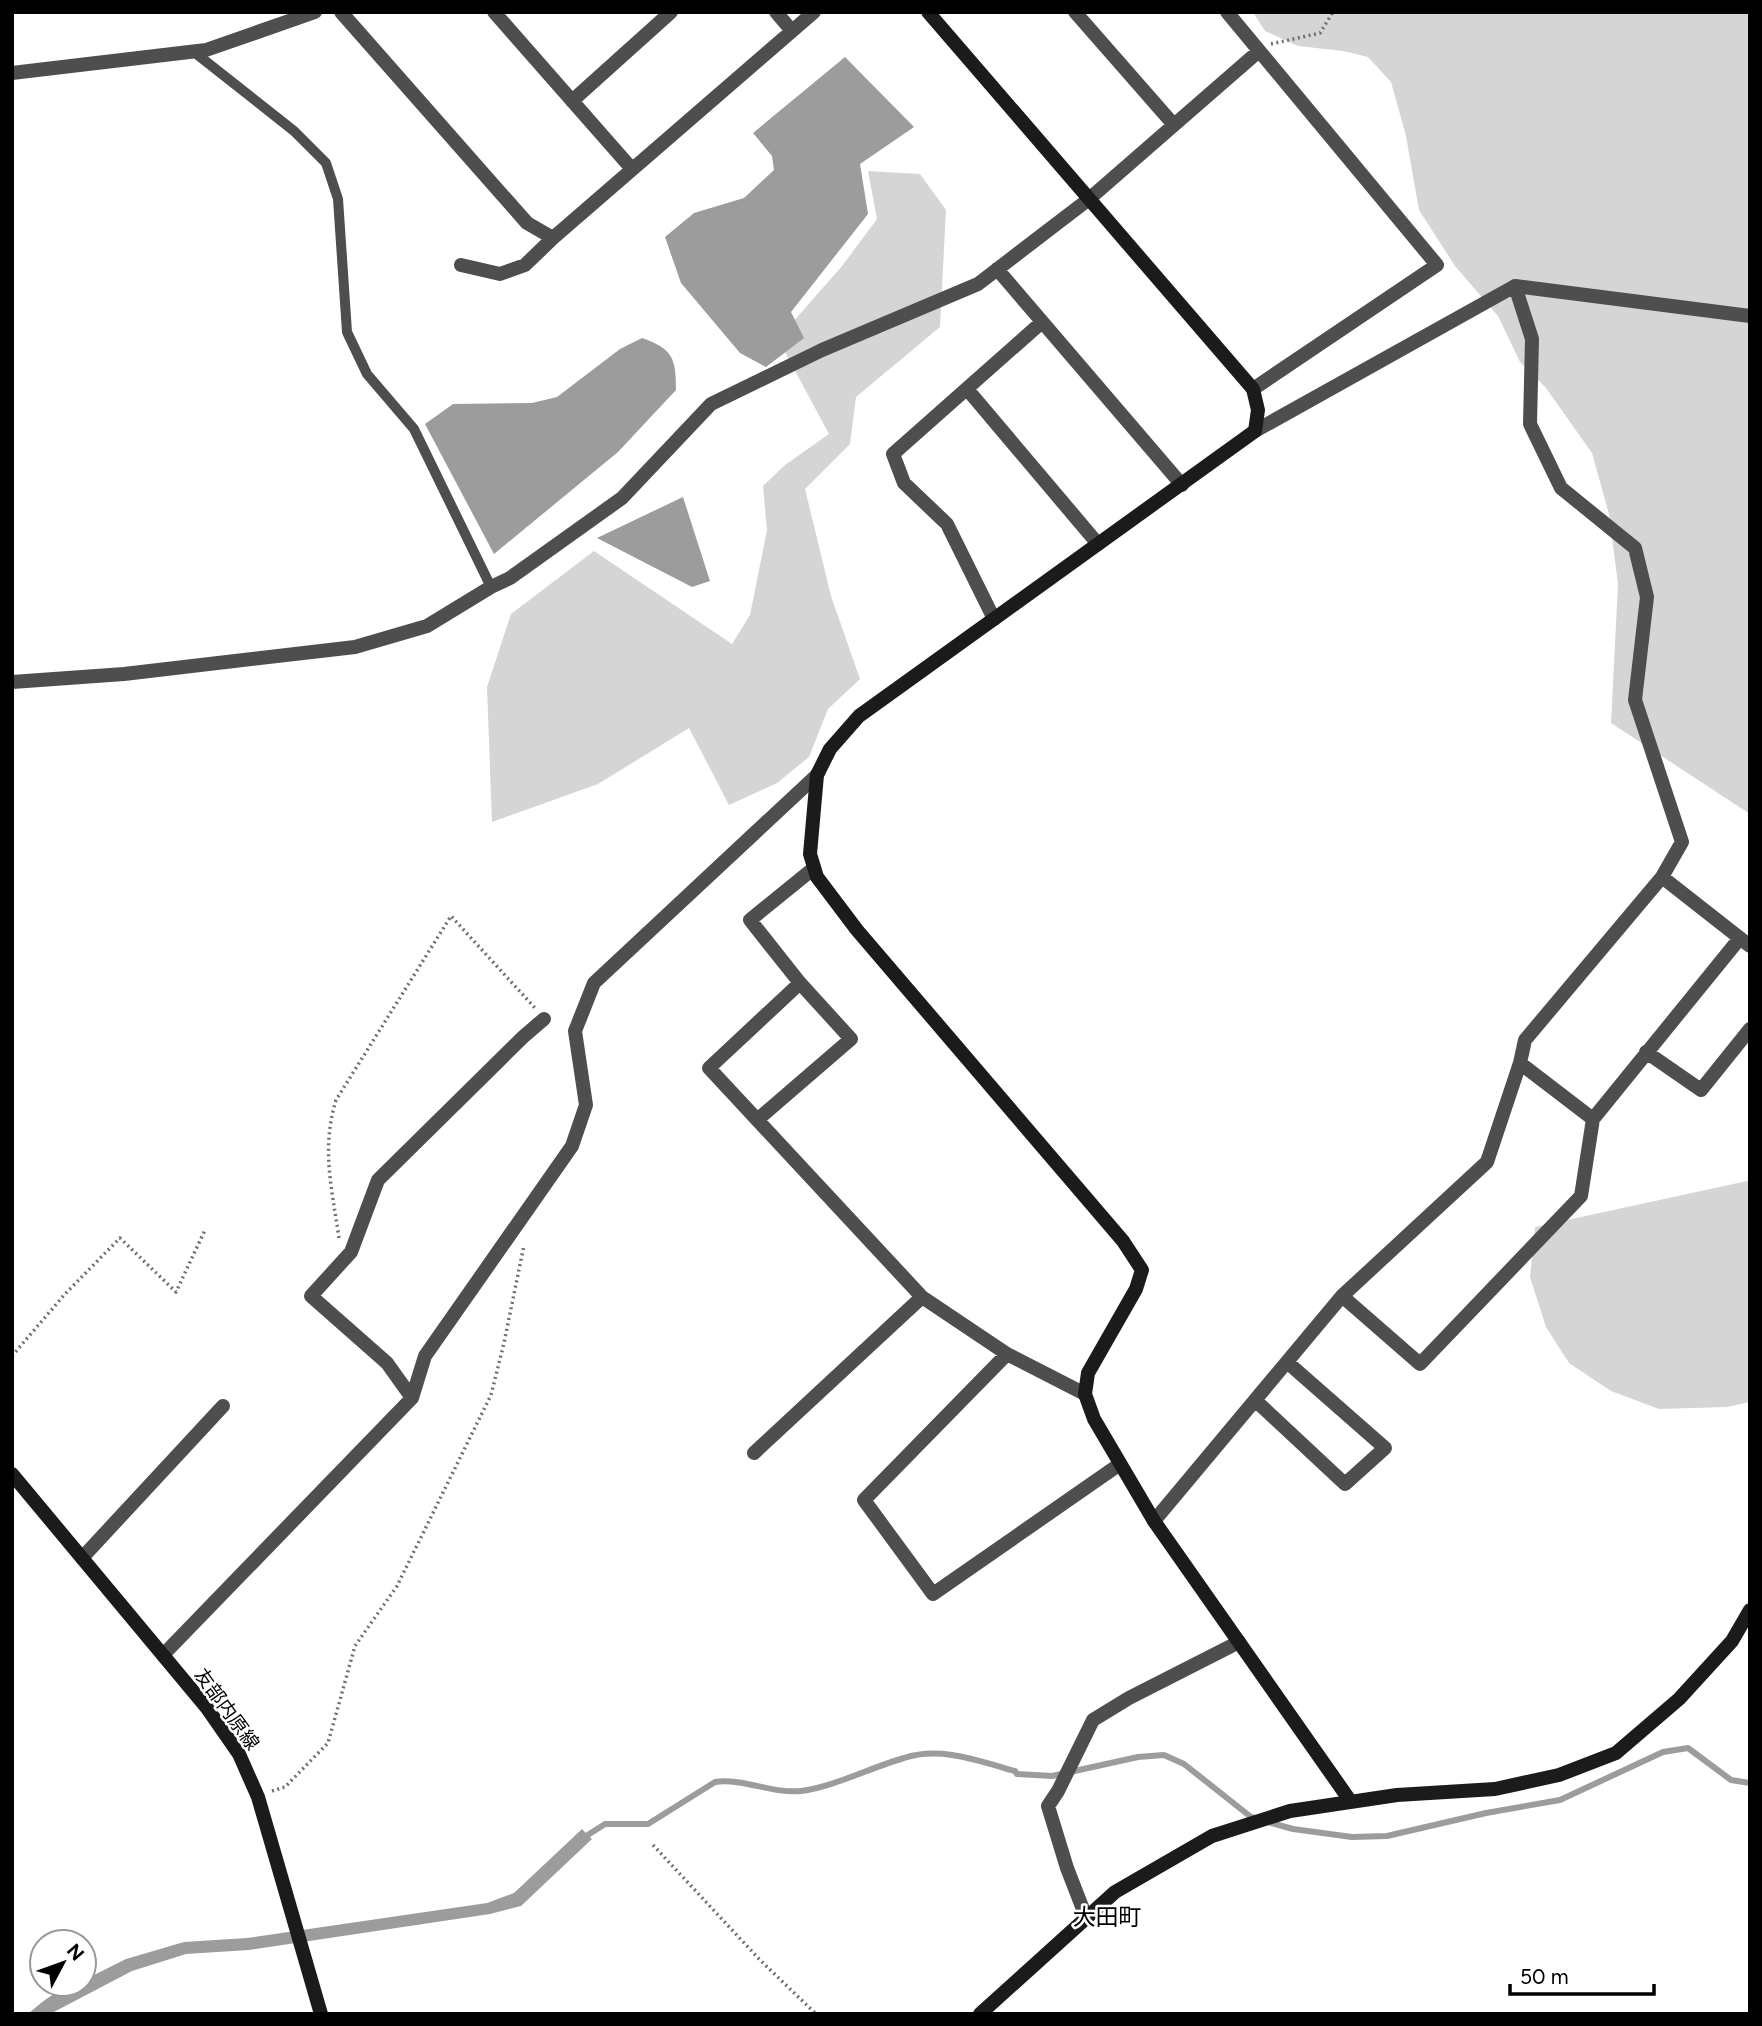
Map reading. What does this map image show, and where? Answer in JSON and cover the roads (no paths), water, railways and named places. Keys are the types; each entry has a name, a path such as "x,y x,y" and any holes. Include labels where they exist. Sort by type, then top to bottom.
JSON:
{"street":[{"path":"12,73 206,50 315,12"},
{"path":"341,12 527,223 553,238"},
{"path":"572,101 671,12"},
{"path":"776,12 792,31"},
{"path":"461,265 500,274 525,265 814,12"},
{"path":"928,12 1253,389 1258,410 1255,431"},
{"path":"1075,12 1174,125"},
{"path":"1227,12 1437,265 1253,389"},
{"path":"498,14 632,169"},
{"path":"12,682 124,674 355,647 427,626 510,578 622,498 711,404 822,350 978,284 1089,199 1259,51"},
{"path":"997,269 1182,485"},
{"path":"1154,1521 1342,1296 1488,1162 1525,1040 1662,877 1682,842 1635,699 1647,597 1635,548 1561,488 1530,424 1532,339 1515,286"},
{"path":"163,1655 411,1398 425,1356 572,1146 586,1105 575,1031 594,983 817,775 830,749 859,716 1255,431 1515,286 1750,316"},
{"path":"994,619 947,524 904,483 893,454 1042,322"},
{"path":"967,389 1098,544"},
{"path":"817,775 810,855 817,877 857,930 1123,1241 1142,1270 1136,1289 1088,1373 1086,1394 1094,1419 1154,1521 1351,1802"},
{"path":"757,1119 851,1039 800,983 750,920 814,868"},
{"path":"1342,1296 1420,1364 1581,1196 1593,1119 1646,1052 1745,942 1662,877"},
{"path":"800,983 709,1068 922,1297 1007,1354 1086,1394"},
{"path":"411,1398 387,1363 311,1296 351,1252 377,1180 544,1019"},
{"path":"1646,1052 1701,1090 1750,1029"},
{"path":"1520,1063 1593,1119"},
{"path":"754,1452 922,1297"},
{"path":"1007,1354 864,1500 933,1594 1121,1464"},
{"path":"1255,1400 1345,1484 1385,1448 1287,1362"},
{"path":"82,1558 223,1406"},
{"name":"友部内原線","path":"12,1474 163,1655 239,1754 258,1797 321,2014"},
{"path":"980,2014 1115,1892 1212,1836 1290,1811 1397,1795 1495,1788 1559,1776 1616,1753 1679,1699 1732,1641 1750,1610"},
{"path":"1086,1917 1067,1868 1048,1806 1093,1720 1129,1698 1239,1642"}],"lane":[{"path":"194,52 294,131 327,163 338,199 347,332 367,374 414,429 491,587"}],"waterway":[{"path":"1268,1822 1293,1829 1352,1837 1387,1836 1486,1813 1560,1800 1663,1752 1688,1748 1731,1780 1750,1783"},
{"path":"583,1838 605,1824 648,1824 715,1782 737,1782 801,1791 904,1758 932,1754 974,1759 1015,1771 1017,1774 1052,1776 1138,1757 1164,1755 1184,1764 1251,1817 1258,1819"}],"district":[{"name":"大田町","path":"1107,1917"}]}
